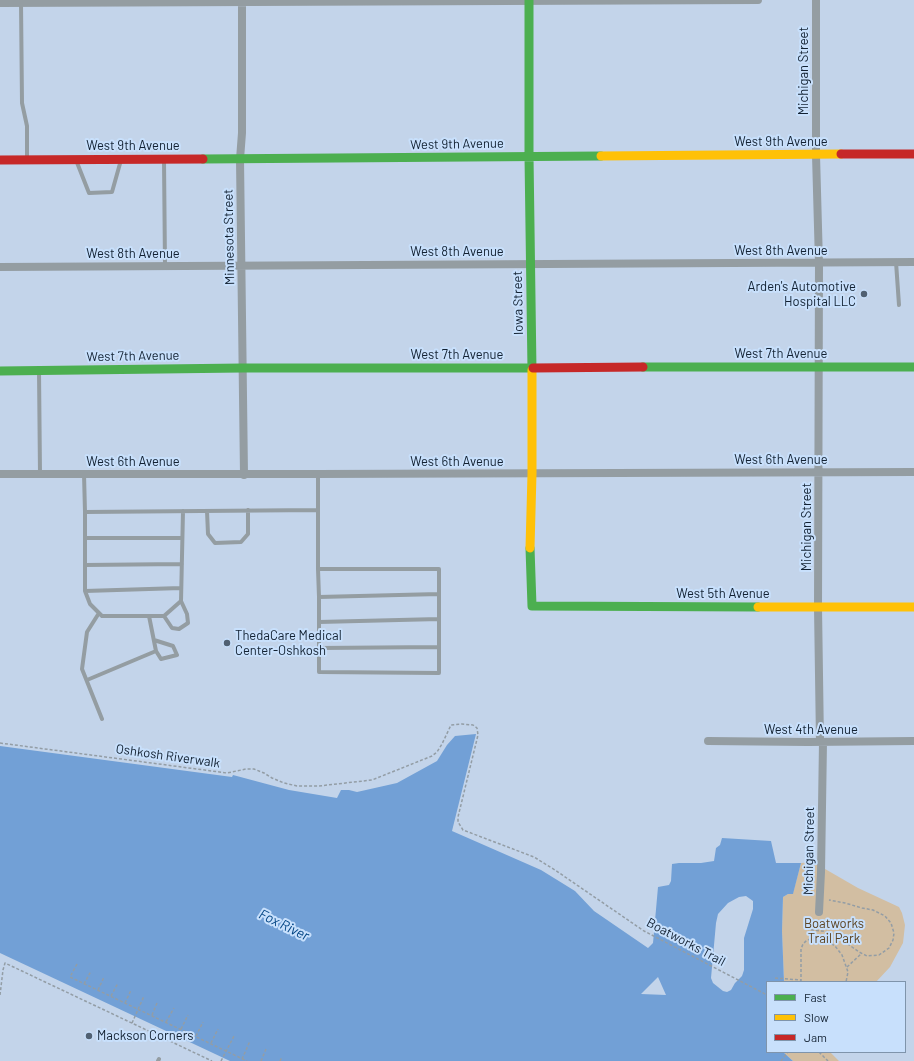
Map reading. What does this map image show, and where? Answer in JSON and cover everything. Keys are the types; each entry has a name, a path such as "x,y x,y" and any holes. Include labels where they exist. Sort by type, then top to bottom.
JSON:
{"street":[{"path":"0,2 758,0"},
{"name":"Michigan Street","path":"816,0 816,155 819,263 818,607 821,742 821,872 818,912"},
{"name":"Minnesota Street","path":"242,1 242,133 240,159 244,475"},
{"name":"Iowa Street","path":"529,1 529,156 532,368 530,558 532,606"},
{"name":"West 9th Avenue","path":"0,160 914,154"},
{"name":"West 8th Avenue","path":"0,267 914,262"},
{"name":"West 7th Avenue","path":"0,371 242,368 914,367"},
{"name":"West 6th Avenue","path":"0,474 244,475 914,472"},
{"name":"West 5th Avenue","path":"532,606 914,607"},
{"name":"West 4th Avenue","path":"708,741 914,741"}],"lane":[{"path":"21,2 22,103 27,126 28,160"},
{"path":"76,160 90,193 112,192 121,159"},
{"path":"164,159 165,266"},
{"path":"896,262 899,305"},
{"path":"39,370 40,474"},
{"path":"84,474 85,590 90,604 102,616 164,616 181,602"},
{"path":"318,474 318,510 318,569 318,597 319,672 439,673 439,569 318,569"},
{"path":"207,511 208,534 215,543 241,542 248,534 248,510"},
{"path":"85,512 318,510"},
{"path":"164,616 172,628 179,629 188,623 187,614 181,602 183,511"},
{"path":"85,538 182,538"},
{"path":"85,565 182,564"},
{"path":"85,590 181,588"},
{"path":"318,597 439,594"},
{"path":"99,613 87,632 82,668 102,719"},
{"path":"149,616 156,651 161,659 177,654 173,646 154,640"},
{"path":"319,622 439,619"},
{"path":"319,648 439,647"},
{"path":"87,680 156,651"}],"path":[{"name":"Oshkosh Riverwalk","path":"0,743 210,770 227,774 246,769 254,770 264,772 272,778 284,783 297,786 319,786 355,783 379,778 432,756 437,752 442,744 451,725 473,725 477,728 478,735 458,817 460,826 468,832 534,857 600,900"},
{"path":"806,929 829,932 837,936 861,954 870,956 883,954 894,940 893,928 888,919 881,914 873,910 819,898"},
{"name":"Boatworks Trail","path":"600,900 644,931 766,994"},
{"path":"775,978 801,981 801,949 807,940 813,938 824,939 835,946 842,955 847,967 848,977 846,981"},
{"path":"847,967 861,954"},
{"path":"0,995 5,963 212,1061"},
{"path":"76,964 70,977 247,1061"},
{"path":"84,984 91,971"},
{"path":"98,990 104,977"},
{"path":"111,997 118,983"},
{"path":"124,1003 131,990"},
{"path":"132,1023 144,996"},
{"path":"151,1016 157,1003"},
{"path":"166,1022 174,1008"},
{"path":"181,1030 188,1015"},
{"path":"196,1037 203,1022"},
{"path":"211,1044 218,1029"},
{"path":"221,1061 234,1036"},
{"path":"242,1059 250,1041"},
{"path":"261,1061 266,1049"},
{"path":"781,1061 787,1053"},
{"path":"820,1053 828,1061"},
{"path":"280,1061 282,1057"}],"green space":[{"name":"Boatworks Trail Park","path":"813,862 858,888 899,907 905,925 903,943 890,967 877,981 784,981 782,931 783,897 793,893 801,863"},
{"path":"784,1053 831,1053 839,1061 793,1061"}],"water":[{"name":"Fox River","path":"476,734 452,831 541,870 575,891 594,911 648,948 653,943 658,887 669,885 671,881 672,864 714,861 716,848 720,845 722,838 771,841 776,863 801,863 793,894 788,894 783,897 782,931 784,981 766,981 766,1053 784,1053 793,1061 230,1061 0,953 0,746 232,777 233,775 289,790 337,798 341,790 357,792 397,783 437,761 447,745 455,736","holes":["746,896 753,901 753,909 744,938 744,970 742,976 731,990 727,992 723,991 713,983 711,978 718,914 728,903 739,897","658,977 666,995 641,994"]}],"traffic: fast":[{"path":"529,0 529,156 532,370"},
{"path":"203,159 601,156"},
{"path":"643,367 914,367"},
{"path":"0,371 242,368 533,368"},
{"path":"530,548 532,606 758,607"}],"traffic: slow":[{"path":"601,156 841,154"},
{"path":"530,548 532,370"},
{"path":"758,607 914,607"}],"traffic: jam":[{"path":"841,154 914,154"},
{"path":"0,160 203,159"},
{"path":"533,368 643,367"}],"place":[{"name":"Arden's Automotive Hospital LLC","path":"864,294"},
{"name":"ThedaCare Medical Center-Oshkosh","path":"227,643"},
{"name":"Mackson Corners","path":"89,1036"}]}
